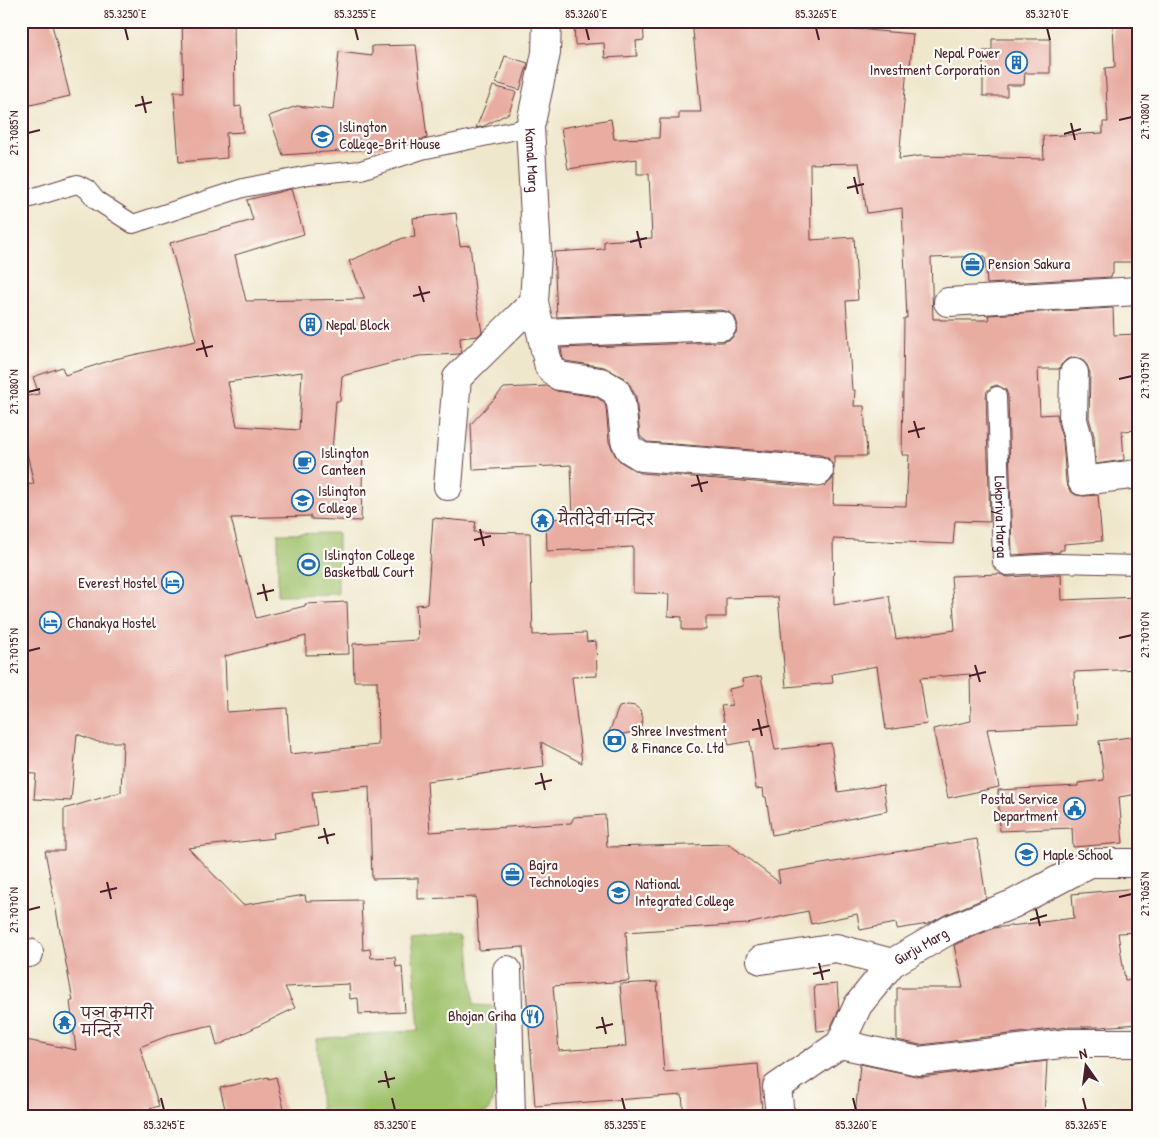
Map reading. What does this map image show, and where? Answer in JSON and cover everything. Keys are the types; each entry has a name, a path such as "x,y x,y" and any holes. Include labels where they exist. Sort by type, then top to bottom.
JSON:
{"street":[{"name":"Kamal Marg","path":"547,21 546,53 530,128 537,253 534,302 549,368 559,376 601,382 616,390 621,403 625,440 630,449 642,457 819,471"},
{"path":"948,302 1138,291"},
{"path":"448,486 457,378 534,302"},
{"path":"542,333 722,326"},
{"path":"1074,373 1073,420 1078,438 1082,481 1138,474"},
{"name":"Gurju Marg","path":"840,1044 858,1005 892,963 951,929 1013,904 1090,863 1138,863"},
{"path":"761,960 836,948 892,963"},
{"path":"507,970 511,1117"},
{"path":"783,1117 780,1116 777,1087 840,1044 919,1061 1069,1043 1138,1043"}],"lane":[{"path":"21,201 77,184 87,189 96,200 133,224 243,188 309,175 362,170 422,150 530,128"},
{"name":"Lokpriya Marga","path":"997,396 1002,562 1007,566 1059,563 1138,565"}],"green space":[{"name":"Islington College Basketball Court","path":"338,533 338,594 278,595 278,534"},
{"path":"468,931 474,1005 493,1006 497,1087 488,1112 464,1117 321,1117 317,1039 419,1030 411,936"}],"building":[{"path":"21,21 51,21 70,96 26,106 21,89"},
{"path":"182,21 234,21 235,107 241,106 243,132 226,133 227,158 179,162 174,92 184,92"},
{"path":"574,21 643,21 644,40 636,41 637,56 605,58 604,43 575,45"},
{"path":"692,21 843,21 843,28 913,34 910,67 907,67 899,159 920,156 1044,159 1043,136 1103,133 1103,122 1108,122 1105,68 1115,67 1113,26 1138,24 1138,262 1113,262 1113,274 1111,277 987,284 985,256 931,258 933,319 989,320 988,315 1113,308 1114,335 1138,334 1138,430 1122,431 1124,460 1096,464 1094,436 1089,418 1090,373 1082,359 1074,357 1066,360 1059,369 1038,369 1040,415 1057,414 1063,441 1066,482 1070,491 1076,495 1098,495 1102,541 1064,544 1064,550 1060,550 1060,552 1012,555 1008,396 1006,390 997,385 987,391 986,396 990,522 955,521 953,544 833,539 834,605 889,596 896,639 955,630 951,576 999,574 1008,577 1061,574 1062,600 1138,597 1138,669 1074,672 1076,725 987,729 999,787 948,798 933,729 971,721 970,674 920,678 927,724 886,730 877,666 832,674 833,683 786,687 778,597 726,598 726,617 706,617 706,630 682,630 682,617 668,616 669,594 633,593 633,547 547,551 546,519 573,518 571,465 473,470 471,424 504,388 547,386 557,391 596,397 604,402 609,442 615,455 621,462 641,473 818,487 826,485 832,480 834,475 833,504 906,506 909,455 902,455 904,318 907,318 902,208 867,213 859,163 810,164 811,240 854,237 858,300 846,301 852,390 855,390 854,406 864,406 867,456 834,456 834,468 828,458 820,455 647,442 640,436 636,397 624,378 604,367 563,359 561,348 723,342 731,339 736,333 738,325 735,317 729,312 721,310 557,317 554,252 604,249 604,241 652,238 649,174 637,174 637,159 568,169 561,128 611,119 614,139 659,138 660,119 679,119 679,112 701,112"},
{"name":"Nepal Power Investment Corporation","path":"992,39 1050,39 1050,73 1025,73 1024,85 1007,85 1007,96 983,96 983,51 992,51"},
{"path":"416,45 427,138 406,144 370,149 283,155 269,116 297,106 333,110 339,52 372,56 372,46"},
{"path":"505,56 528,63 520,90 496,83"},
{"path":"493,86 516,92 509,113 476,128"},
{"path":"291,189 304,234 235,255 246,301 365,299 349,261 403,238 415,237 413,218 456,213 460,246 470,245 482,332 478,336 460,338 461,352 459,354 419,356 342,376 340,401 336,401 332,452 363,453 361,521 311,519 311,516 231,518 256,618 305,606 305,604 347,602 349,654 306,655 306,636 225,656 227,712 287,708 290,754 378,745 377,681 354,681 353,644 418,640 416,605 427,604 433,518 476,522 474,532 530,533 533,635 586,633 587,642 596,641 597,676 572,677 582,763 541,742 544,766 427,781 430,832 571,823 574,817 605,815 607,847 729,844 780,883 778,871 977,839 986,898 928,924 897,929 896,923 860,930 857,914 811,924 808,911 747,924 626,932 629,981 553,986 559,1051 626,1046 620,984 657,982 664,1072 758,1064 762,1111 684,1117 682,1095 535,1106 523,947 479,950 476,897 418,899 418,878 372,879 369,786 312,792 317,826 273,833 274,838 188,848 243,905 305,895 306,901 361,900 363,950 370,949 371,958 395,957 396,967 402,966 405,1012 359,1014 358,998 350,999 349,984 285,987 295,1008 217,1046 212,1025 172,1034 140,1047 159,1106 124,1117 68,1117 68,1115 21,1117 21,1039 76,1050 70,1001 73,1001 45,851 64,851 64,809 121,792 123,742 98,742 77,734 71,801 34,799 36,774 21,773 21,485 34,484 21,427 21,397 39,394 33,377 62,367 65,375 115,359 196,341 170,243 253,220 247,200","holes":["302,372 299,430 237,426 228,382"]},
{"path":"761,676 775,750 831,743 838,792 883,785 887,811 772,835 763,788 756,789 750,741 729,745 721,706 732,705 729,689 743,686 742,679"},
{"path":"635,706 640,710 643,718 641,726 634,732 607,737 619,707"},
{"path":"1138,736 1138,794 1119,797 1123,843 1073,847 1072,828 1000,831 998,790 1078,786 1078,783 1104,780 1099,741"},
{"path":"1138,888 1138,932 1118,933 1125,980 1138,979 1138,1024 1067,1027 920,1045 897,1040 897,988 963,988 954,945 994,928 1074,918 1072,894"},
{"path":"837,984 839,1010 829,1030 817,1031 814,986"},
{"path":"1047,1061 1044,1117 855,1117 860,1064 921,1077"},
{"path":"268,1077 269,1079 276,1077 286,1117 227,1117 220,1088"}],"place":[{"name":"Nepal Power Investment Corporation","path":"1016,62"},
{"name":"Islington College-Brit House","path":"323,136"},
{"name":"Pension Sakura","path":"972,264"},
{"name":"Nepal Block","path":"310,325"},
{"name":"Islington Canteen","path":"305,462"},
{"name":"Islington College","path":"302,500"},
{"name":"मैतीदेवी मन्दिर","path":"542,520"},
{"name":"Islington College Basketball Court","path":"308,564"},
{"name":"Everest Hostel","path":"173,583"},
{"name":"Chanakya Hostel","path":"51,623"},
{"name":"Shree Investment & Finance Co. Ltd","path":"615,740"},
{"name":"Postal Service Department","path":"1074,808"},
{"name":"Maple School","path":"1027,855"},
{"name":"Bajra Technologies","path":"513,874"},
{"name":"National Integrated College","path":"619,893"},
{"name":"Bhojan Griha","path":"532,1016"},
{"name":"पञ्च कुमारी मन्दिर","path":"65,1023"}]}
